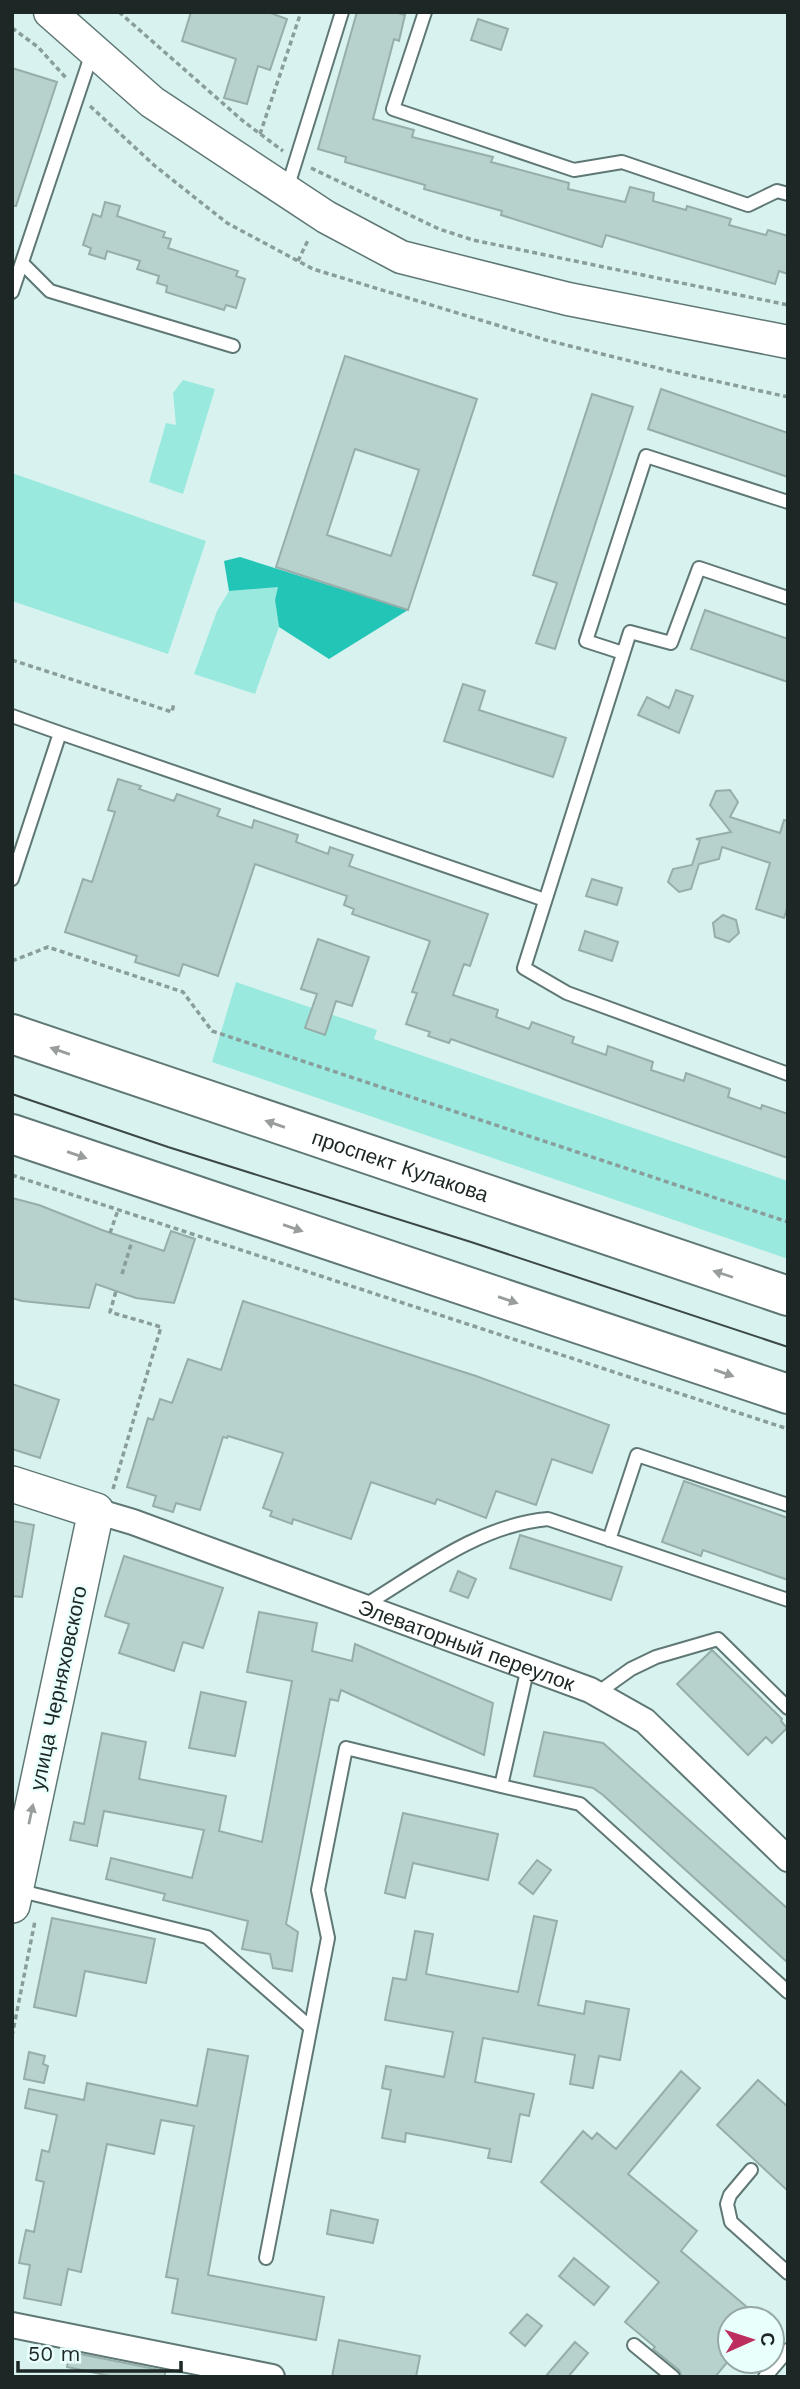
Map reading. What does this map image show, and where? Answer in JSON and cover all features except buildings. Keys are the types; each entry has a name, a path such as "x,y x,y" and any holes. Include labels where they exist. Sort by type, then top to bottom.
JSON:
{"main road":[{"name":"проспект Кулакова","path":"12,1034 788,1296"},
{"path":"12,1134 788,1394"},
{"path":"12,1484 104,1504"},
{"name":"улица Черняховского","path":"14,1897 104,1504"}],"street":[{"path":"73,29 152,102 326,217 401,257 568,299 788,342"},
{"name":"Элеваторный переулок","path":"104,1504 133,1522 596,1694 645,1721 788,1859"},
{"path":"12,2325 272,2377"}],"lane":[{"path":"287,191 342,12"},
{"path":"425,12 393,109 575,170 622,162 748,205 777,191 788,194"},
{"path":"12,292 22,263 73,29"},
{"path":"22,263 50,291 233,346"},
{"path":"623,653 586,641 646,456 788,502"},
{"path":"788,598 699,568 671,643 630,632 524,968 567,993 788,1074"},
{"path":"12,716 545,900"},
{"path":"12,878 60,733"},
{"path":"609,1540 638,1455 788,1505"},
{"path":"362,1607 460,1547 492,1531 525,1521 548,1519 788,1600"},
{"path":"596,1694 631,1669 656,1657 718,1639 788,1708"},
{"path":"501,1786 528,1667"},
{"path":"266,2258 328,1938 318,1890 346,1748 580,1804 788,1992"},
{"path":"14,1897 207,1937 310,2027"},
{"path":"751,2170 730,2195 727,2204 731,2222 788,2273"},
{"path":"635,2346 673,2377"},
{"path":"765,2377 788,2350"}],"path":[{"path":"119,12 243,121 296,160 439,229 473,240 788,305"},
{"path":"260,134 300,12"},
{"path":"12,660 172,712 174,703"},
{"path":"12,961 48,947 183,992 212,1031 788,1222"},
{"path":"12,1175 788,1429"},
{"path":"110,1233 118,1210"},
{"path":"122,1274 132,1241"},
{"path":"104,1504 161,1328 110,1312 116,1291"}],"green space":[{"path":"183,380 215,389 183,494 149,482 166,423 176,425 173,393"},
{"path":"12,473 206,541 168,654 12,601"},
{"path":"279,586 275,600 279,627 255,694 194,674 217,611 229,591"},
{"path":"236,982 377,1030 374,1039 788,1181 788,1259 212,1062"}],"shaded area":[{"path":"240,557 408,610 329,659 279,627 275,600 278,587 229,591 224,561"}],"tram line":[{"path":"12,1094 788,1347"}]}
